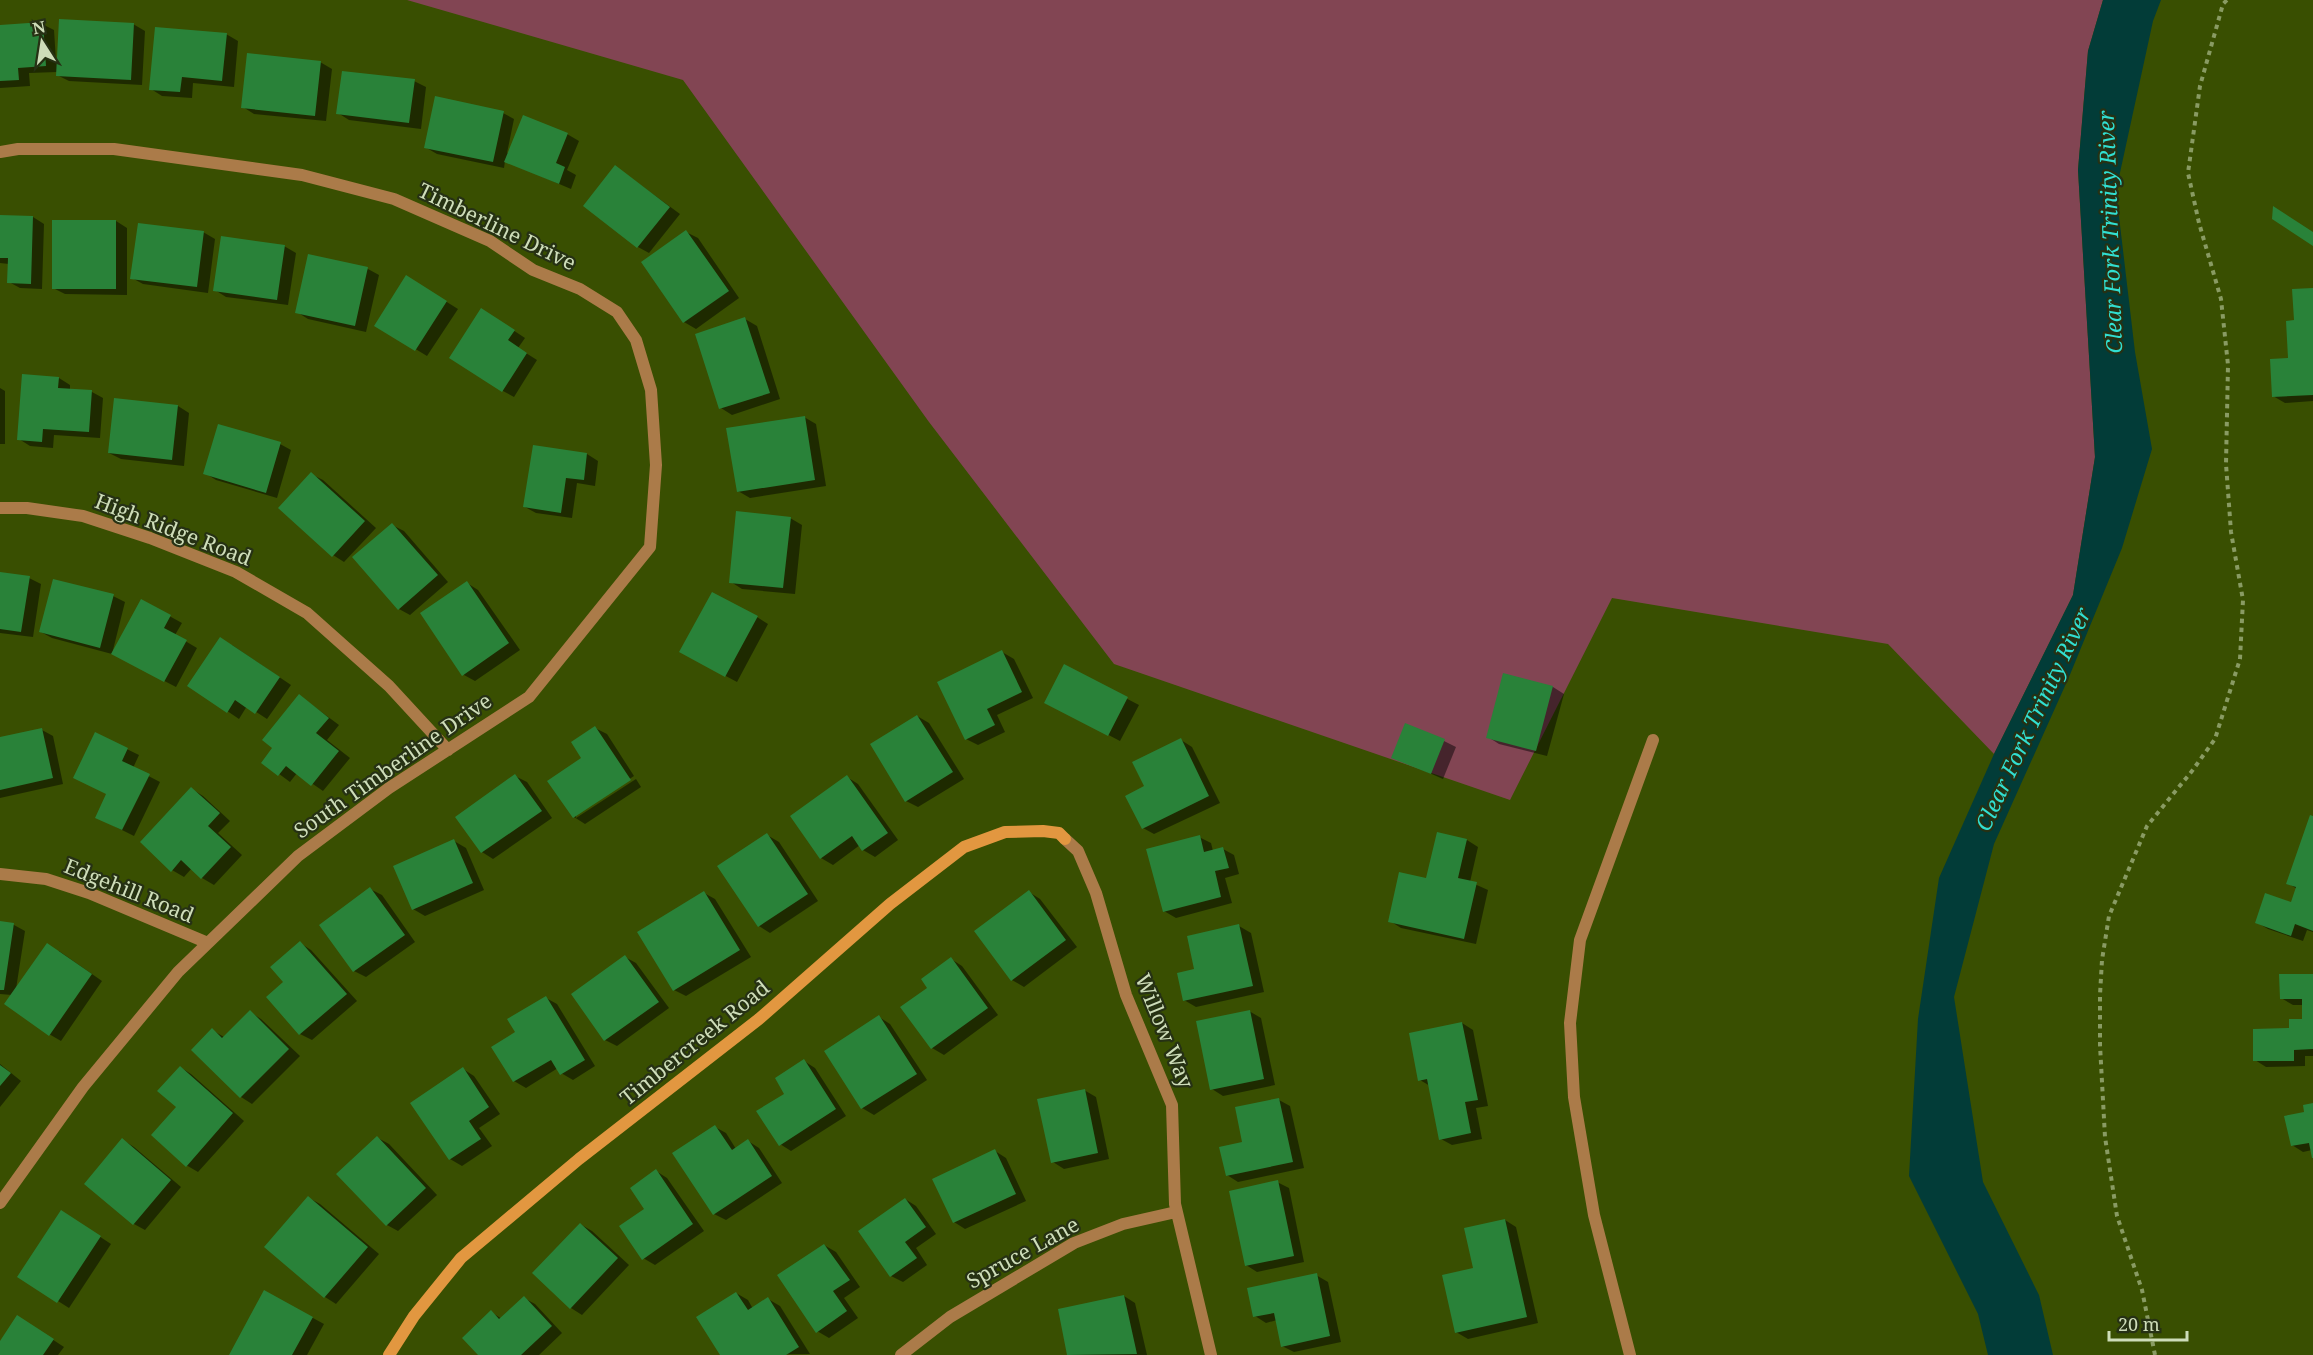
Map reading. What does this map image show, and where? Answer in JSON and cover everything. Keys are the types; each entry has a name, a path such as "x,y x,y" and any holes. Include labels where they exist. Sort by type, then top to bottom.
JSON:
{"street":[{"name":"Timberline Drive","path":"0,152 18,149 114,148 302,175 394,199 490,241 533,270 580,288 617,312 636,340 651,390 653,411"},
{"name":"South Timberline Drive","path":"0,1203 83,1087 178,972 298,856 389,788 529,697 650,547 656,465 653,411"},
{"name":"High Ridge Road","path":"0,508 27,508 83,516 150,538 236,572 307,613 389,686 448,750"},
{"path":"1630,1355 1594,1215 1574,1097 1570,1023 1580,940 1653,740"},
{"name":"Timbercreek Road","path":"389,1355 414,1316 460,1258 579,1159 759,1019 890,904 964,847 1005,832 1043,831 1059,833 1065,839"},
{"name":"Willow Way","path":"1065,839 1078,851 1096,892 1126,995 1172,1105 1176,1212 1211,1355"},
{"name":"Edgehill Road","path":"0,874 46,879 89,893 208,943"},
{"name":"Spruce Lane","path":"901,1355 950,1317 1074,1244 1123,1224 1176,1212"}],"path":[{"path":"2155,1355 2142,1290 2117,1216 2105,1137 2100,995 2102,960 2109,916 2146,826 2192,771 2215,739 2240,659 2243,600 2231,532 2226,464 2228,365 2221,299 2199,223 2188,173 2200,86 2226,0"}],"shaded area":[{"path":"407,0 2103,0 2088,51 2078,170 2095,457 2073,595 1994,754 1888,644 1612,598 1510,800 1114,664 929,422 683,80"}],"water":[{"name":"Clear Fork Trinity River","path":"2103,0 2161,0 2153,21 2116,191 2135,352 2152,449 2122,548 2069,677 1994,844 1954,997 1983,1182 2039,1295 2053,1355 1988,1355 1978,1314 1909,1176 1918,1019 1939,878 1994,754 2073,595 2095,457 2078,170 2088,51"}],"building":[{"path":"59,19 134,23 131,80 56,76"},
{"path":"43,22 46,66 18,68 19,80 0,81 0,25"},
{"path":"155,27 227,33 222,81 182,77 180,92 149,90"},
{"path":"247,53 321,61 315,116 241,108"},
{"path":"342,71 415,79 409,123 336,114"},
{"path":"435,96 504,111 493,162 424,148"},
{"path":"523,115 568,133 556,163 565,167 559,184 504,162"},
{"path":"615,165 670,207 637,248 583,206"},
{"path":"2273,206 2313,232 2313,246 2272,219"},
{"path":"0,215 33,216 31,284 7,283 8,258 0,258"},
{"path":"52,220 116,220 116,289 52,289"},
{"path":"138,223 204,231 197,287 130,279"},
{"path":"686,230 729,291 683,323 641,262"},
{"path":"221,236 285,245 277,300 213,291"},
{"path":"308,254 368,267 355,326 295,313"},
{"path":"406,275 447,301 415,351 374,326"},
{"path":"2313,288 2313,395 2272,397 2270,359 2288,358 2286,321 2294,320 2292,289"},
{"path":"481,308 515,330 508,340 527,353 502,392 449,358"},
{"path":"745,317 770,393 719,409 695,334"},
{"path":"22,374 59,377 58,388 92,390 89,432 43,429 42,442 17,440"},
{"path":"114,398 178,405 172,460 108,453"},
{"path":"805,416 815,480 737,492 726,428"},
{"path":"218,424 281,442 266,493 203,474"},
{"path":"533,445 587,453 584,480 566,478 561,513 523,507"},
{"path":"311,472 365,521 332,557 278,508"},
{"path":"736,511 791,517 783,588 729,583"},
{"path":"392,523 438,575 398,610 352,557"},
{"path":"0,572 30,576 21,632 0,629"},
{"path":"53,579 114,594 100,648 39,632"},
{"path":"467,581 509,643 462,676 420,613"},
{"path":"712,592 758,616 725,677 679,652"},
{"path":"141,599 171,615 164,628 187,640 164,682 111,654"},
{"path":"220,637 280,677 255,714 235,700 227,713 187,686"},
{"path":"1002,650 1022,692 987,709 995,725 965,740 937,682"},
{"path":"1064,664 1128,697 1108,736 1044,703"},
{"path":"1503,673 1553,686 1536,751 1486,738"},
{"path":"299,694 329,718 316,733 339,751 311,786 286,766 278,776 261,763 272,748 262,740"},
{"path":"917,715 953,772 905,802 870,744"},
{"path":"1405,723 1445,739 1431,774 1391,758"},
{"path":"595,726 631,780 573,818 547,781 581,758 571,742"},
{"path":"42,728 53,778 0,790 0,737"},
{"path":"95,732 128,748 122,761 150,774 122,830 95,818 106,794 73,778"},
{"path":"1181,738 1209,796 1142,829 1125,796 1144,786 1132,762"},
{"path":"515,774 542,811 481,853 455,817"},
{"path":"847,775 888,833 862,851 852,836 820,859 790,816"},
{"path":"191,787 220,813 208,826 231,847 201,879 181,860 171,872 140,842"},
{"path":"2310,815 2313,816 2313,931 2295,924 2291,936 2255,923 2265,893 2291,902 2296,887 2286,884"},
{"path":"1437,832 1467,839 1458,878 1477,882 1464,939 1388,922 1399,872 1426,878"},
{"path":"767,833 808,894 758,927 717,866"},
{"path":"1200,835 1204,852 1223,847 1229,868 1215,871 1221,897 1163,912 1146,849"},
{"path":"454,839 473,883 412,910 393,866"},
{"path":"370,887 405,935 353,972 319,925"},
{"path":"1029,890 1066,940 1011,981 974,931"},
{"path":"704,891 740,950 673,991 637,932"},
{"path":"0,921 14,923 4,990 0,990"},
{"path":"1239,924 1253,986 1183,1001 1177,973 1194,969 1187,936"},
{"path":"300,941 347,994 299,1035 266,997 283,982 270,967"},
{"path":"47,943 92,974 49,1036 4,1004"},
{"path":"625,955 659,1002 604,1041 571,994"},
{"path":"951,957 988,1008 931,1049 900,1007 927,988 921,979"},
{"path":"2279,974 2313,974 2313,1049 2294,1050 2294,1061 2253,1061 2253,1029 2289,1028 2289,1019 2302,1019 2302,999 2280,999"},
{"path":"546,996 585,1060 560,1075 551,1060 513,1082 491,1047 515,1032 507,1019"},
{"path":"250,1010 289,1049 240,1098 191,1050 212,1028 222,1038"},
{"path":"1250,1010 1264,1079 1210,1090 1196,1021"},
{"path":"879,1015 917,1074 861,1109 824,1051"},
{"path":"1462,1022 1478,1100 1465,1102 1471,1133 1439,1140 1427,1079 1418,1081 1409,1033"},
{"path":"804,1059 836,1109 779,1146 756,1111 784,1094 775,1078"},
{"path":"0,1065 11,1073 0,1086"},
{"path":"180,1066 233,1113 186,1167 151,1135 176,1107 157,1091"},
{"path":"463,1067 489,1107 469,1121 481,1139 449,1160 410,1103"},
{"path":"1085,1089 1098,1153 1051,1163 1037,1099"},
{"path":"1279,1098 1293,1162 1226,1176 1219,1147 1242,1142 1235,1107"},
{"path":"2313,1103 2312,1158 2309,1143 2291,1146 2284,1116 2304,1112 2303,1105"},
{"path":"715,1125 732,1150 748,1139 772,1176 713,1215 672,1153"},
{"path":"377,1136 426,1188 386,1226 336,1174"},
{"path":"122,1138 171,1180 133,1225 84,1184"},
{"path":"995,1149 1016,1194 953,1223 932,1179"},
{"path":"656,1169 693,1224 642,1260 619,1226 644,1209 630,1188"},
{"path":"1278,1180 1294,1256 1245,1266 1229,1191"},
{"path":"308,1196 368,1247 324,1298 264,1247"},
{"path":"905,1198 926,1227 905,1242 917,1258 890,1277 858,1231"},
{"path":"61,1210 101,1236 57,1303 17,1277"},
{"path":"1505,1219 1527,1317 1455,1333 1442,1275 1473,1268 1464,1228"},
{"path":"580,1223 618,1258 570,1309 532,1273"},
{"path":"824,1244 850,1280 833,1291 847,1311 816,1333 777,1275"},
{"path":"1317,1273 1330,1336 1281,1347 1274,1313 1253,1317 1247,1288"},
{"path":"264,1290 313,1317 292,1355 229,1355"},
{"path":"736,1292 748,1310 768,1297 799,1347 786,1355 720,1355 696,1317"},
{"path":"1124,1295 1137,1354 1067,1355 1058,1309"},
{"path":"524,1296 552,1326 521,1355 478,1355 462,1338 491,1310 499,1319"},
{"path":"17,1315 54,1339 43,1355 0,1355 0,1341"}]}
